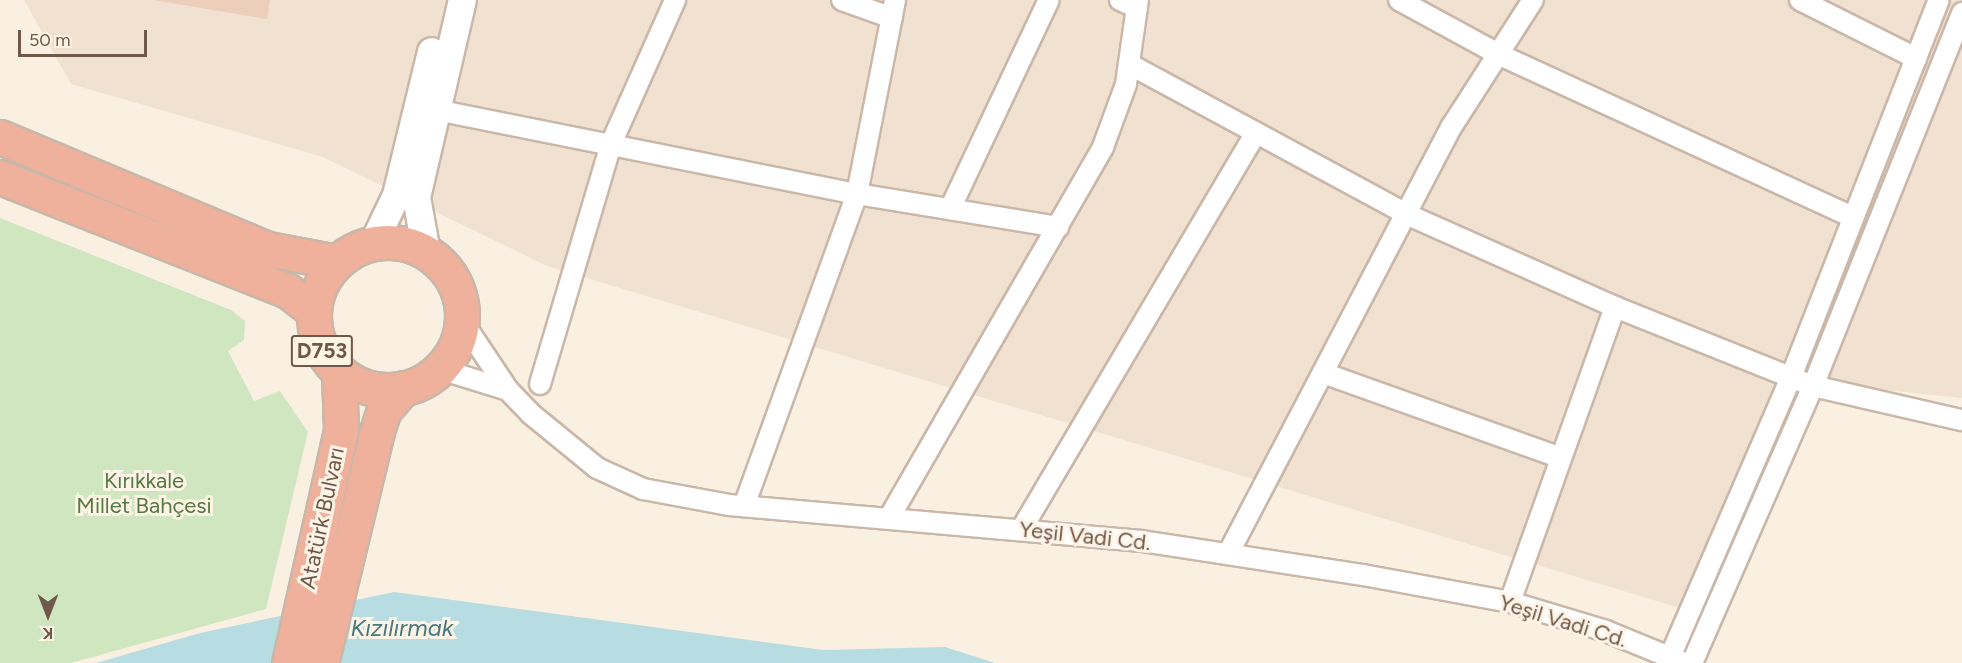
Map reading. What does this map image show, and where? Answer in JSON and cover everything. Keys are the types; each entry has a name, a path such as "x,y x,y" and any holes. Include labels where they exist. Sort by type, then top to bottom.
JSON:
{"highway":[{"path":"0,136 268,249 337,262"},
{"name":"D753","path":"0,177 288,291 314,310"},
{"name":"D753","path":"339,372 320,344 314,310 321,284 337,262 373,243 400,243 426,252 454,281 462,321 455,347 440,369"},
{"name":"Atatürk Bulvarı","path":"289,663 319,602 384,410 404,388 440,369"},
{"name":"Atatürk Bulvarı","path":"321,663 319,602 341,430 339,372 376,389 404,388"}],"main road":[{"path":"373,243 396,195 443,0"},
{"path":"426,252 416,197 462,0"}],"street":[{"path":"540,384 611,144 675,0"},
{"path":"744,506 857,194 894,9 842,0"},
{"path":"951,209 1049,0"},
{"path":"1399,0 1498,54 1852,217"},
{"path":"1228,554 1452,126 1533,0"},
{"path":"1800,0 1916,58"},
{"path":"1677,660 1939,0"},
{"path":"889,518 1103,147 1129,64 1132,3"},
{"path":"1692,663 1813,386 1962,13"},
{"path":"1129,64 1406,214 1615,307 1813,386 1962,420"},
{"path":"436,110 857,194 1058,227"},
{"path":"1021,530 1256,133"},
{"path":"1510,602 1559,457 1615,307"},
{"path":"462,321 508,390"},
{"path":"440,369 508,390"},
{"path":"1323,373 1559,457"},
{"name":"Yeşil Vadi Cd.","path":"508,390 597,468 643,489 744,506 1021,530 1228,554 1510,602 1606,631 1677,660"}],"shaded area":[{"path":"24,0 1962,0 1962,398 1814,383 1700,614 547,266 323,157 71,84"}],"green space":[{"name":"Kırıkkale Millet Bahçesi","path":"0,218 231,310 245,321 244,340 228,351 254,401 280,391 308,432 266,609 71,663 0,663"}],"water":[{"name":"Kızılırmak","path":"394,592 823,650 945,647 995,663 96,663 200,633"}],"building":[{"path":"154,0 270,0 267,19"}]}
